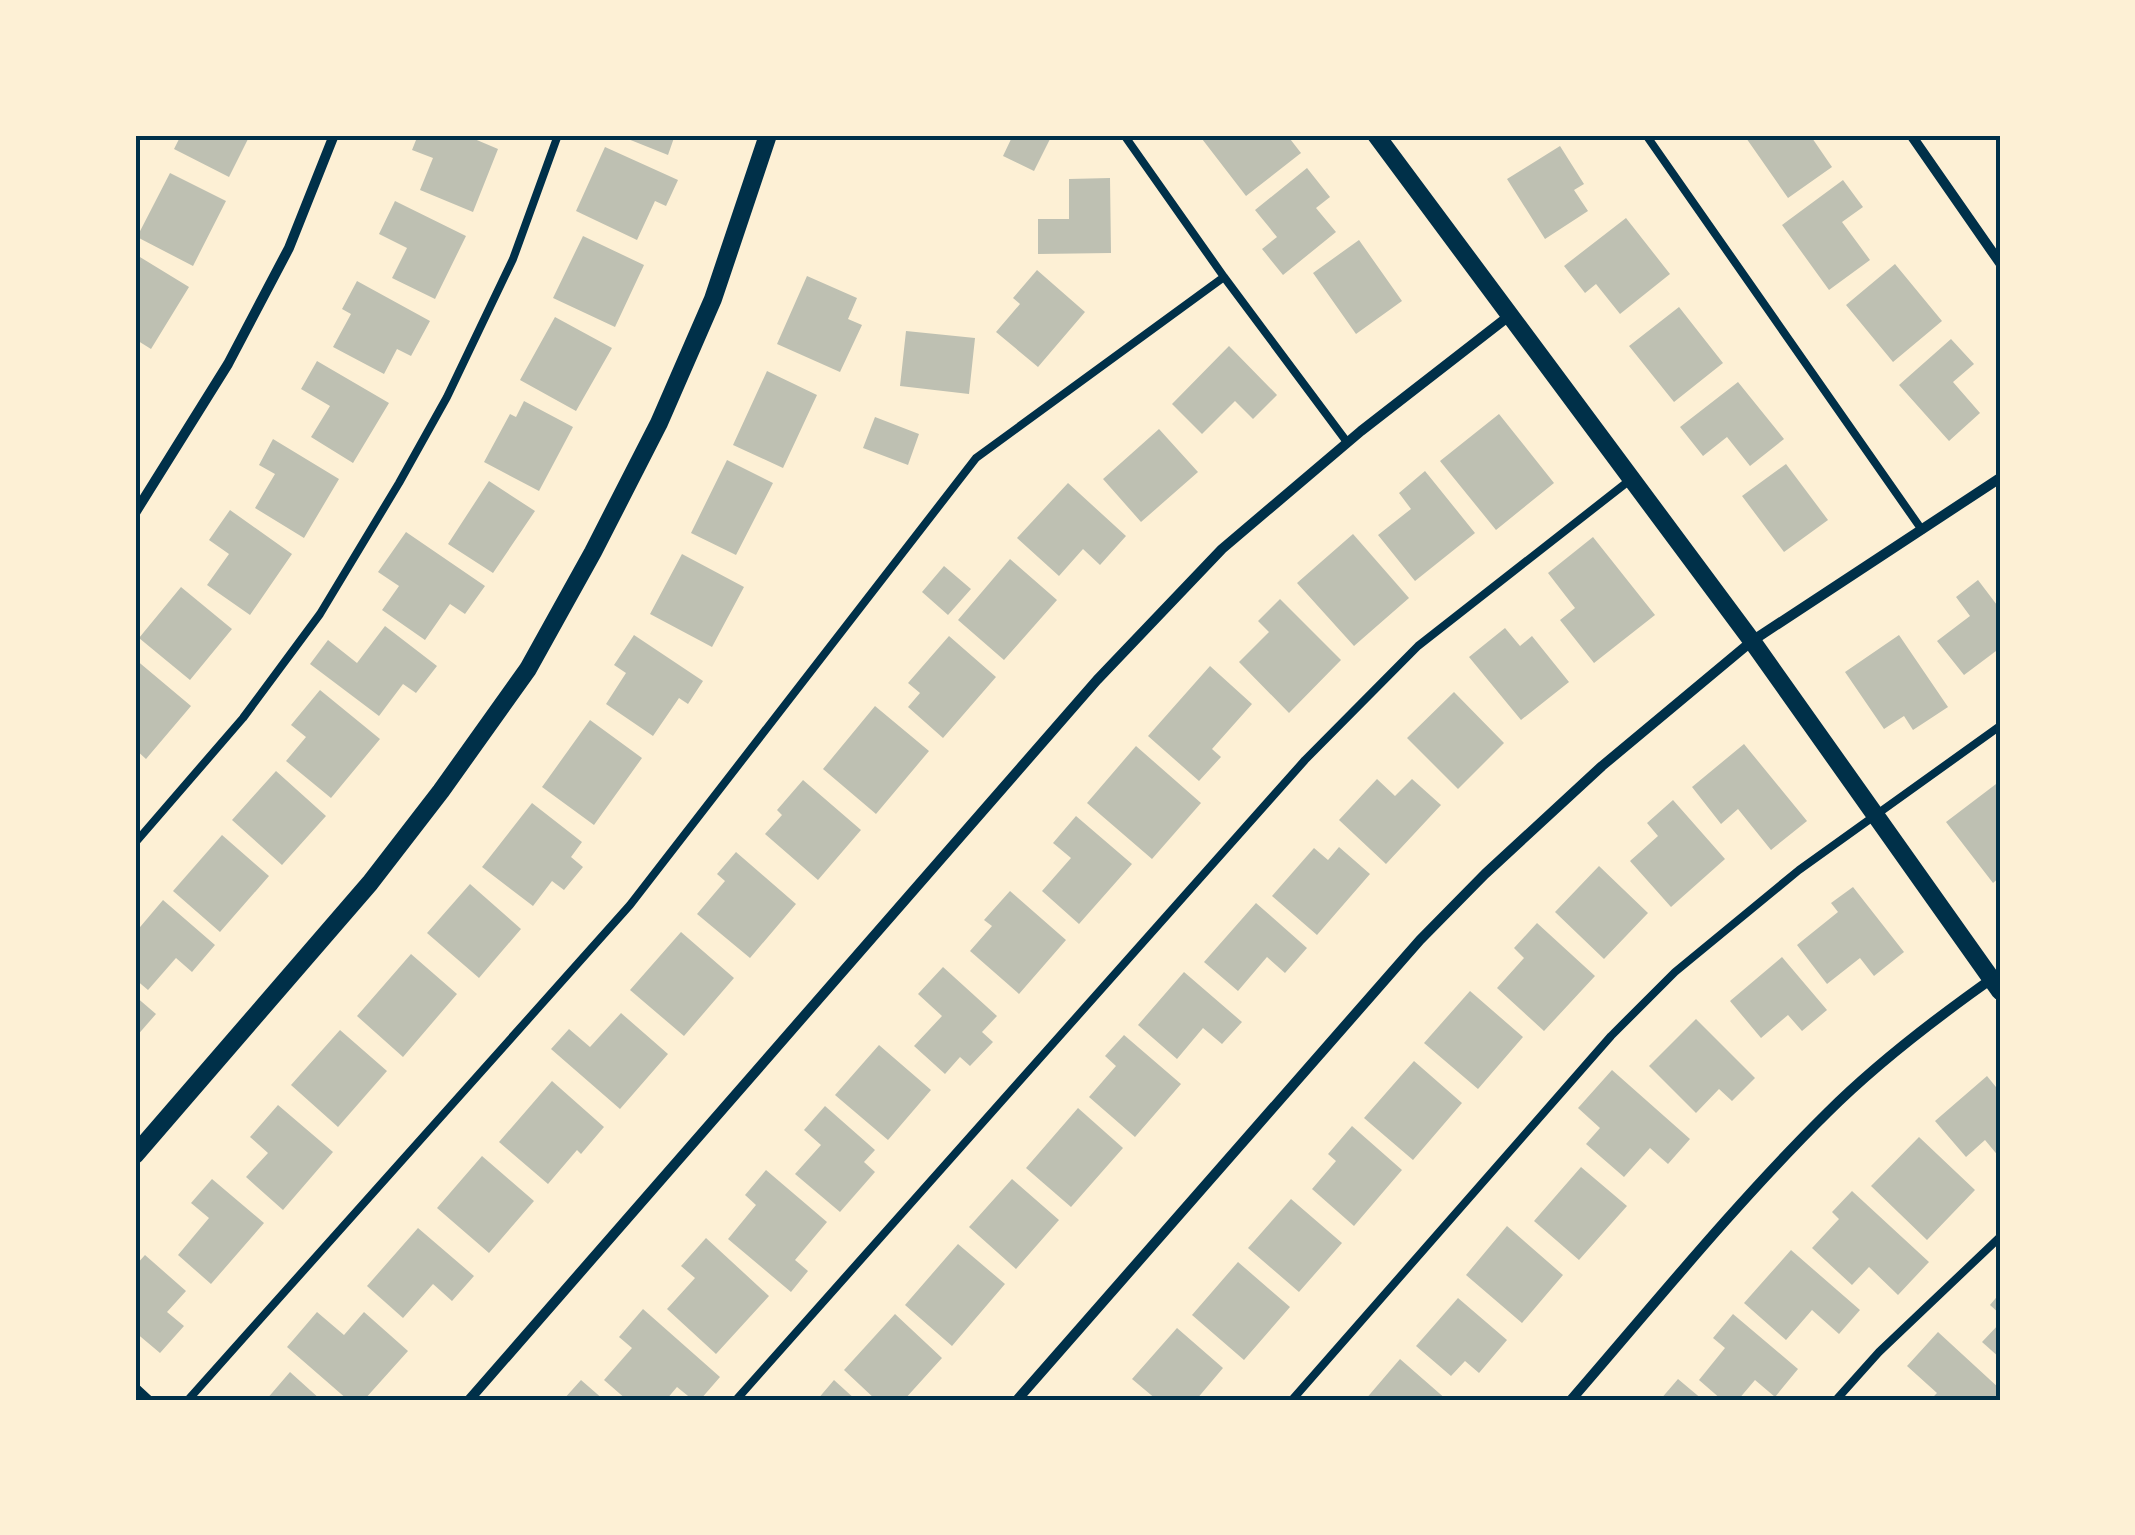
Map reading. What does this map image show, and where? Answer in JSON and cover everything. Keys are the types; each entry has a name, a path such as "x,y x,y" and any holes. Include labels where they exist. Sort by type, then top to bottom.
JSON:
{"street":[{"path":"135,514 237,348 289,248 334,135"},
{"path":"135,1156 370,883 442,791 528,669 659,423 713,299 768,135"},
{"path":"1376,135 1752,641 1997,981 1910,1040 1828,1112 1726,1221 1572,1400"},
{"path":"1911,135 2000,263"},
{"path":"469,1400 1098,680 1222,549 1347,442 1509,316"},
{"path":"1017,1400 1420,940 1485,874 1602,766 1752,641 2000,478"},
{"path":"135,1388 148,1400"}],"lane":[{"path":"135,842 243,718 320,614 399,483 448,397 513,259 558,135"},
{"path":"1124,135 1347,442"},
{"path":"1646,135 1922,530"},
{"path":"188,1400 630,905 976,458 1224,277"},
{"path":"736,1400 1305,760 1418,646 1631,479"},
{"path":"1292,1400 1611,1036 1662,985 1800,870 2000,726"},
{"path":"1836,1400 1892,1340 2000,1237"}],"building":[{"path":"181,135 250,135 229,177 174,149"},
{"path":"418,135 465,135 498,149 473,212 420,190 433,158 412,150"},
{"path":"618,135 675,135 668,155"},
{"path":"1013,135 1052,135 1034,171 1003,156"},
{"path":"1199,135 1287,135 1301,153 1246,196"},
{"path":"1744,135 1810,135 1832,167 1788,198"},
{"path":"1560,146 1584,184 1574,190 1588,211 1545,239 1507,179"},
{"path":"605,147 678,180 666,206 655,201 637,240 576,211"},
{"path":"1307,168 1330,197 1316,208 1336,232 1283,275 1262,249 1277,237 1255,210"},
{"path":"170,173 226,201 193,266 137,237"},
{"path":"1110,178 1111,253 1038,254 1038,219 1069,219 1069,179"},
{"path":"1843,180 1863,207 1842,222 1870,260 1829,290 1782,225"},
{"path":"395,201 466,236 435,299 392,278 407,248 379,234"},
{"path":"1626,218 1670,274 1620,314 1596,284 1585,293 1564,266"},
{"path":"583,236 644,265 615,327 553,298"},
{"path":"1359,240 1402,301 1356,334 1313,273"},
{"path":"135,254 189,287 151,349 135,339"},
{"path":"1895,264 1942,321 1893,362 1846,305"},
{"path":"1037,270 1085,312 1038,367 996,332 1020,304 1013,298"},
{"path":"807,276 857,298 848,319 862,325 840,372 777,344"},
{"path":"357,281 430,321 411,356 397,349 384,374 333,347 351,314 342,309"},
{"path":"1679,307 1723,363 1674,402 1629,346"},
{"path":"555,317 612,348 576,411 520,380"},
{"path":"906,331 975,338 969,394 900,386"},
{"path":"1951,339 1974,364 1953,382 1980,413 1949,441 1899,385"},
{"path":"1229,346 1277,395 1253,419 1235,401 1202,434 1172,404"},
{"path":"317,361 389,403 353,463 311,437 330,406 301,389"},
{"path":"767,371 817,395 783,468 733,445"},
{"path":"1738,382 1784,439 1750,466 1727,437 1703,456 1680,427"},
{"path":"524,401 573,427 539,491 484,462 510,414 516,417"},
{"path":"1499,414 1554,483 1496,530 1440,461"},
{"path":"875,417 919,434 908,465 863,448"},
{"path":"1159,429 1198,472 1141,522 1103,479"},
{"path":"273,439 339,479 304,538 255,508 275,474 259,465"},
{"path":"727,460 773,483 736,555 691,533"},
{"path":"1786,464 1828,520 1784,552 1742,496"},
{"path":"1425,471 1475,533 1415,581 1378,535 1411,509 1399,493"},
{"path":"489,481 535,511 493,573 448,544"},
{"path":"1068,483 1126,536 1100,565 1083,549 1059,576 1017,538"},
{"path":"230,510 292,554 250,615 207,585 229,554 209,540"},
{"path":"406,532 485,586 465,614 450,604 425,640 382,610 399,586 378,572"},
{"path":"1353,534 1409,598 1354,646 1297,583"},
{"path":"1593,537 1655,615 1594,663 1560,620 1575,608 1548,573"},
{"path":"682,554 744,587 712,647 650,614"},
{"path":"1010,559 1057,600 1004,660 958,620"},
{"path":"944,566 971,589 948,615 922,592"},
{"path":"1978,580 2000,609 2000,648 1964,675 1937,641 1970,616 1956,597"},
{"path":"181,587 232,629 190,680 139,638"},
{"path":"1280,599 1341,660 1289,713 1239,662 1269,632 1258,621"},
{"path":"385,626 437,666 416,693 403,684 379,716 310,664 328,640 357,663"},
{"path":"1505,628 1520,646 1532,636 1569,682 1521,720 1469,657"},
{"path":"634,635 703,681 688,704 679,698 653,736 606,704 626,673 614,665"},
{"path":"1899,635 1948,707 1913,730 1904,716 1884,729 1845,672"},
{"path":"949,636 996,677 943,738 908,707 920,693 908,683"},
{"path":"135,659 191,706 146,759 135,749"},
{"path":"1210,666 1252,704 1212,749 1221,757 1199,781 1148,736"},
{"path":"320,690 380,739 331,798 286,761 306,737 291,725"},
{"path":"1454,692 1504,743 1458,789 1407,738"},
{"path":"875,706 929,751 876,814 823,769"},
{"path":"590,720 642,758 594,825 542,787"},
{"path":"1744,744 1807,821 1771,850 1738,809 1721,824 1692,787"},
{"path":"1136,746 1201,803 1152,859 1087,803"},
{"path":"276,771 326,816 282,865 232,820"},
{"path":"1377,779 1395,796 1412,779 1441,805 1386,864 1339,820"},
{"path":"803,780 861,830 818,880 765,834 782,815 777,810"},
{"path":"2000,781 2000,877 1993,883 1946,822"},
{"path":"1673,800 1725,859 1671,907 1630,861 1658,836 1647,823"},
{"path":"532,803 582,842 571,857 583,867 564,890 552,881 533,906 482,867"},
{"path":"1076,816 1132,864 1079,924 1042,891 1071,858 1053,843"},
{"path":"222,835 269,876 220,932 173,891"},
{"path":"1339,847 1370,874 1317,935 1272,896 1314,848 1328,860"},
{"path":"736,852 796,904 750,958 697,914 725,881 717,874"},
{"path":"1599,866 1648,913 1604,959 1555,912"},
{"path":"470,884 521,929 479,978 427,933"},
{"path":"1853,887 1904,952 1874,976 1860,958 1827,984 1797,945 1838,912 1831,903"},
{"path":"1010,891 1066,940 1019,994 970,951 992,926 984,920"},
{"path":"163,900 215,945 192,972 176,958 148,990 135,979 135,933"},
{"path":"1256,903 1307,948 1285,973 1267,957 1238,991 1204,962"},
{"path":"1537,923 1595,976 1544,1031 1497,988 1524,958 1514,948"},
{"path":"681,932 734,978 684,1036 630,990"},
{"path":"411,954 457,994 403,1057 357,1016"},
{"path":"1782,957 1827,1010 1802,1031 1788,1015 1761,1038 1730,1001"},
{"path":"943,967 997,1016 982,1032 993,1042 970,1066 960,1057 945,1074 914,1046 942,1016 918,994"},
{"path":"1184,972 1242,1022 1222,1044 1203,1028 1177,1059 1138,1025"},
{"path":"1470,991 1523,1037 1478,1089 1424,1043"},
{"path":"135,996 156,1014 135,1038"},
{"path":"621,1013 668,1054 620,1109 551,1049 569,1029 590,1047"},
{"path":"1696,1019 1755,1078 1732,1101 1719,1089 1696,1113 1649,1066"},
{"path":"340,1030 387,1071 338,1127 291,1085"},
{"path":"1124,1035 1181,1084 1135,1137 1089,1097 1116,1066 1105,1056"},
{"path":"879,1045 931,1090 888,1140 835,1095"},
{"path":"1414,1061 1462,1103 1413,1160 1364,1118"},
{"path":"1612,1070 1690,1139 1668,1164 1650,1148 1624,1177 1586,1144 1600,1128 1578,1108"},
{"path":"1987,1076 2000,1092 2000,1158 1985,1140 1966,1157 1935,1121"},
{"path":"552,1081 604,1127 581,1154 577,1150 548,1184 499,1142"},
{"path":"278,1105 333,1152 283,1210 246,1177 268,1153 250,1137"},
{"path":"825,1106 875,1150 864,1162 875,1172 840,1212 795,1174 821,1145 804,1130"},
{"path":"1078,1108 1123,1148 1071,1207 1026,1168"},
{"path":"1352,1126 1402,1170 1354,1226 1312,1189 1336,1161 1328,1154"},
{"path":"1919,1137 1975,1190 1927,1240 1871,1186"},
{"path":"482,1156 534,1201 489,1253 437,1208"},
{"path":"1581,1167 1627,1206 1579,1260 1534,1221"},
{"path":"766,1170 827,1222 795,1260 808,1271 791,1292 728,1239 756,1205 745,1195"},
{"path":"212,1179 264,1223 211,1284 178,1255 209,1218 191,1203"},
{"path":"1012,1179 1059,1220 1016,1269 969,1227"},
{"path":"1852,1191 1929,1262 1898,1295 1869,1267 1852,1285 1812,1248 1839,1219 1832,1212"},
{"path":"1291,1199 1342,1243 1299,1292 1248,1248"},
{"path":"1507,1226 1563,1275 1522,1323 1466,1275"},
{"path":"418,1228 474,1276 452,1301 433,1284 403,1318 367,1286"},
{"path":"706,1238 769,1296 716,1354 667,1309 695,1278 681,1266"},
{"path":"958,1244 1005,1284 952,1346 905,1305"},
{"path":"1791,1250 1860,1310 1839,1334 1812,1310 1786,1340 1744,1303"},
{"path":"145,1255 186,1291 167,1312 184,1326 160,1353 135,1332 135,1266"},
{"path":"1238,1262 1290,1307 1244,1360 1192,1315"},
{"path":"2000,1293 2000,1314 1990,1305"},
{"path":"1458,1298 1507,1340 1479,1373 1465,1361 1451,1376 1416,1346"},
{"path":"643,1309 720,1377 700,1400 693,1400 677,1387 666,1400 627,1400 604,1380 632,1348 619,1337"},
{"path":"317,1312 344,1335 364,1312 408,1351 364,1400 348,1400 287,1347"},
{"path":"895,1314 942,1358 904,1400 876,1400 844,1370"},
{"path":"1733,1314 1798,1369 1775,1397 1755,1380 1738,1400 1722,1400 1699,1380 1725,1348 1713,1338"},
{"path":"2000,1323 2000,1358 1982,1342"},
{"path":"1177,1328 1223,1368 1196,1400 1157,1400 1132,1379"},
{"path":"1938,1332 2000,1389 2000,1400 1930,1400 1937,1393 1907,1366"},
{"path":"1400,1359 1447,1400 1365,1400"},
{"path":"290,1372 321,1400 266,1400"},
{"path":"1678,1379 1703,1400 1660,1400"},
{"path":"581,1380 604,1400 563,1400"},
{"path":"834,1380 856,1400 817,1400"}]}
